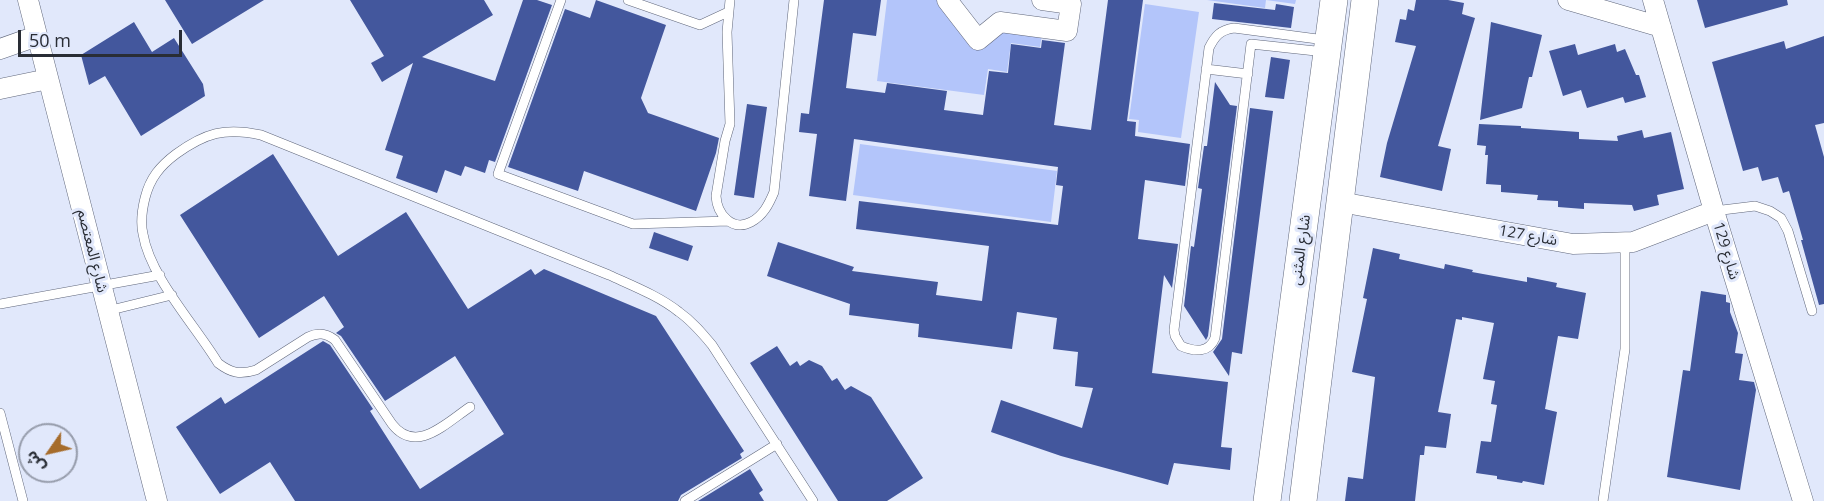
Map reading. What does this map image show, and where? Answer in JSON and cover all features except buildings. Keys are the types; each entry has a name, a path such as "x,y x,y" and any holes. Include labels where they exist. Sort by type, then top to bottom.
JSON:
{"street":[{"name":"شارع المعتصم","path":"28,0 157,501"},
{"path":"947,0 978,40 1000,22 1067,31 1071,4 1042,0"},
{"name":"شارع المثنى","path":"1267,501 1334,0"},
{"path":"1303,501 1365,0"},
{"path":"1568,0 1661,27"},
{"name":"شارع 129","path":"1653,0 1714,211 1803,501"},
{"path":"0,49 37,36"},
{"path":"0,89 48,79"},
{"name":"شارع 127","path":"1340,202 1573,244 1634,242 1714,211"}],"lane":[{"path":"561,0 498,174 633,224 728,221 743,225 752,222 761,214 774,192 794,0"},
{"path":"628,0 700,25 728,12"},
{"path":"728,221 717,206 716,196 730,124 728,12 730,0"},
{"path":"1234,28 1328,46 1251,44 1215,338 1208,349 1181,346 1174,330 1206,69 1209,48 1214,37 1223,30 1234,28"},
{"path":"1206,69 1248,74"},
{"path":"470,407 424,436 415,438 406,436 392,424 335,340 322,333 308,337 246,374 226,369 218,363 172,295 145,244 141,214 154,173 181,150 220,132 245,132 261,135 643,290 678,311 698,327 722,358 813,501"},
{"path":"1714,211 1755,206 1781,218 1788,231 1812,311"},
{"path":"1603,501 1625,349 1624,243"},
{"path":"0,304 160,275"},
{"path":"107,311 172,295"},
{"path":"0,413 23,501"},
{"path":"685,501 777,444"}],"shaded area":[{"path":"887,0 947,0 978,40 1000,22 1043,28 1040,47 1011,43 1007,72 988,69 984,95 877,81"},
{"path":"1207,0 1266,0 1265,8"},
{"path":"1266,0 1296,0 1295,4"},
{"path":"1145,4 1199,12 1181,138 1138,132 1139,120 1129,119"},
{"path":"860,144 1057,171 1051,222 853,195"}]}
